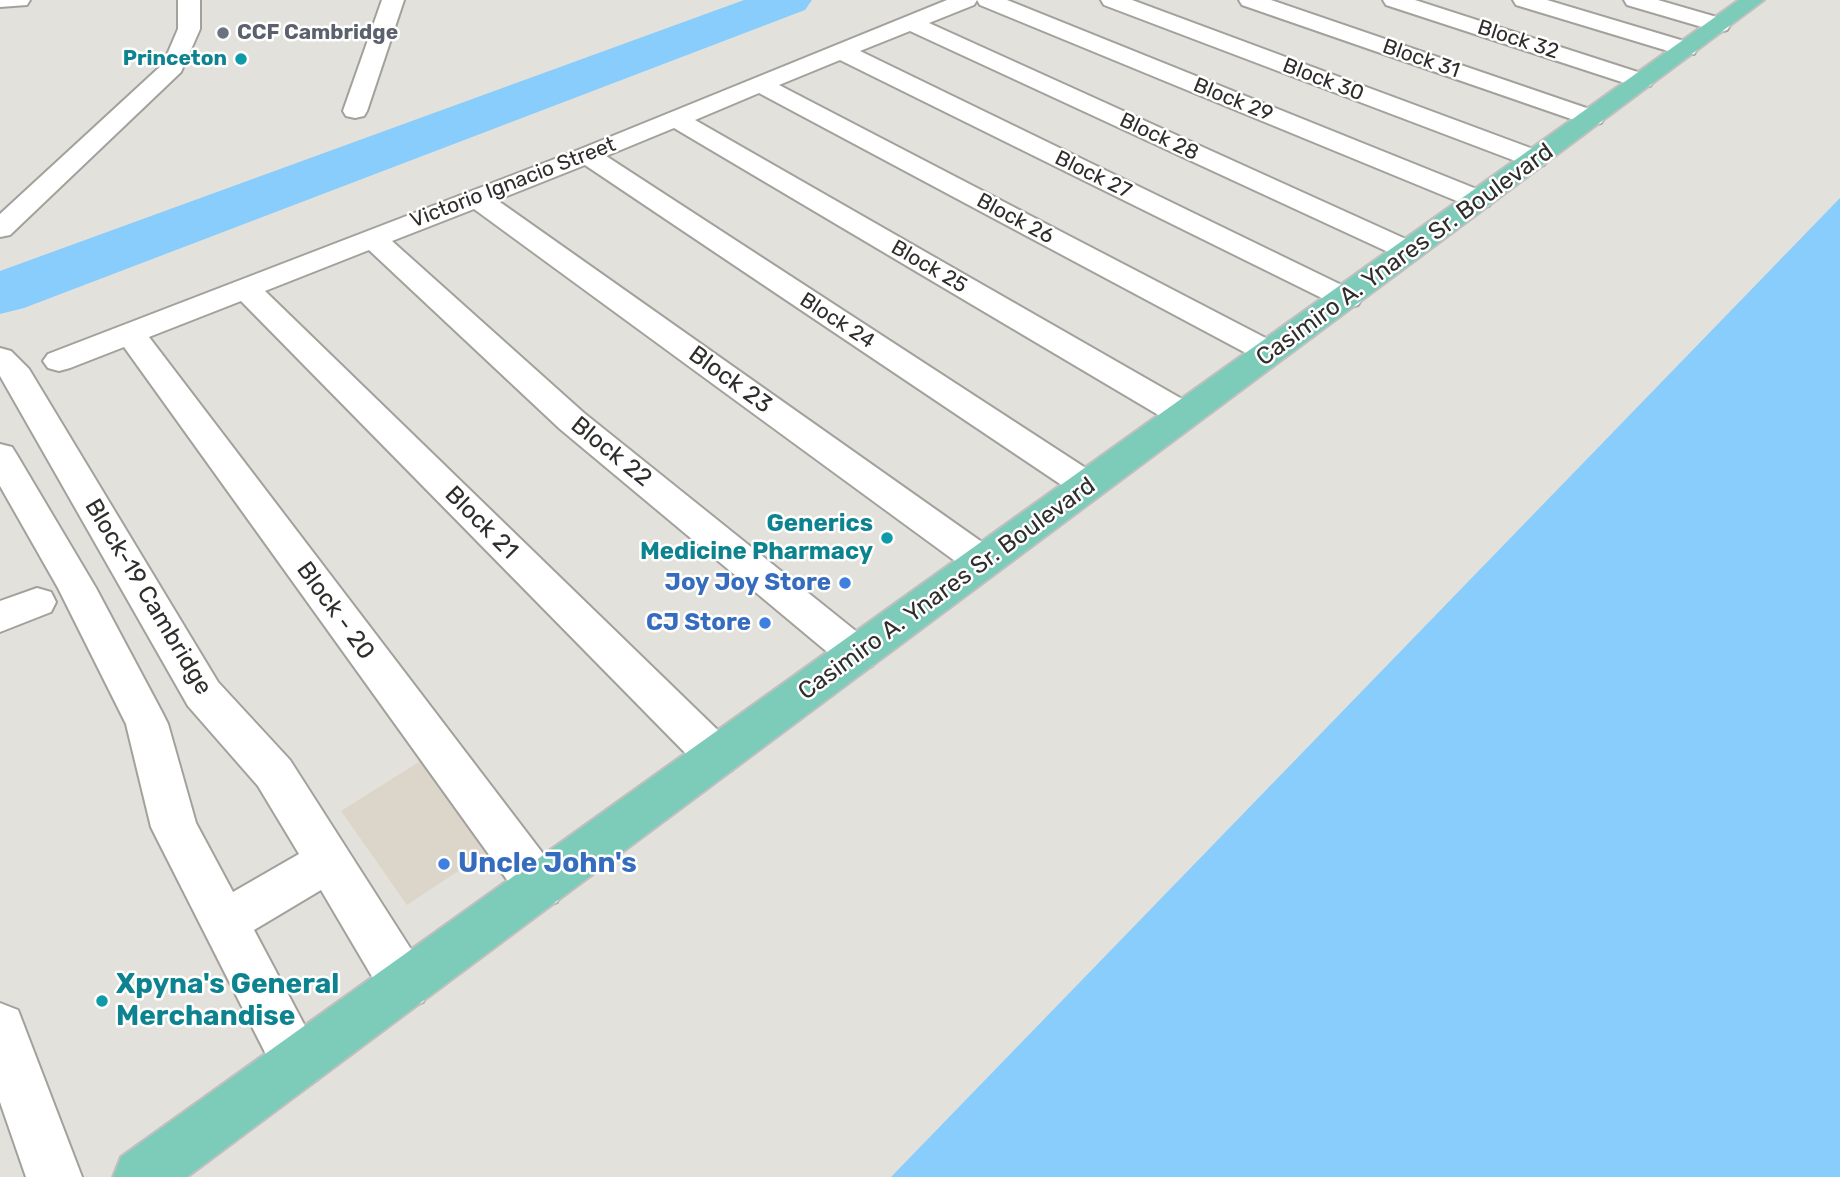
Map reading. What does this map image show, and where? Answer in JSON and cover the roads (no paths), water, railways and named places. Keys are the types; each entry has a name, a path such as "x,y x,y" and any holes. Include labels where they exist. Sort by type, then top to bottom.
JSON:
{"main road":[{"name":"Casimiro A. Ynares Sr. Boulevard","path":"141,1177 1754,0"}],"street":[{"path":"0,1 19,0"},
{"path":"0,229 173,67 189,29 189,0"},
{"path":"355,111 393,0"},
{"name":"Victorio Ignacio Street","path":"59,361 587,155 966,0"},
{"name":"Block 29","path":"988,0 1479,200"},
{"name":"Block 30","path":"1112,0 1535,159"},
{"name":"Block 31","path":"1250,0 1592,118"},
{"name":"Block 32","path":"1394,0 1642,81"},
{"path":"1524,0 1686,49"},
{"path":"1635,0 1719,25"},
{"name":"Block 28","path":"909,22 1409,251"},
{"name":"Block 27","path":"839,50 1346,299"},
{"name":"Block 26","path":"760,84 1270,353"},
{"name":"Block 25","path":"674,118 1184,415"},
{"name":"Block 24","path":"587,155 1088,486"},
{"name":"Block 23","path":"477,198 983,562"},
{"name":"Block 22","path":"372,238 572,421 858,655"},
{"name":"Block 21","path":"245,288 717,757"},
{"name":"Block - 20","path":"131,334 540,887"},
{"name":"Block-19 Cambridge","path":"9,367 202,694 274,773 405,985"},
{"path":"0,454 77,588 147,724 174,827 298,1062"},
{"path":"0,617 37,602"},
{"path":"225,922 329,861"},
{"path":"0,1028 54,1177"}],"water":[{"path":"1840,198 1840,1177 891,1177"}],"waterway":[{"path":"0,294 788,0"}],"place":[{"name":"CCF Cambridge","path":"223,33"},
{"name":"Princeton","path":"241,59"},
{"name":"Generics Medicine Pharmacy","path":"887,538"},
{"name":"Joy Joy Store","path":"845,583"},
{"name":"CJ Store","path":"765,623"},
{"name":"Uncle John's","path":"444,864"},
{"name":"Xpyna's General Merchandise","path":"102,1001"}]}
